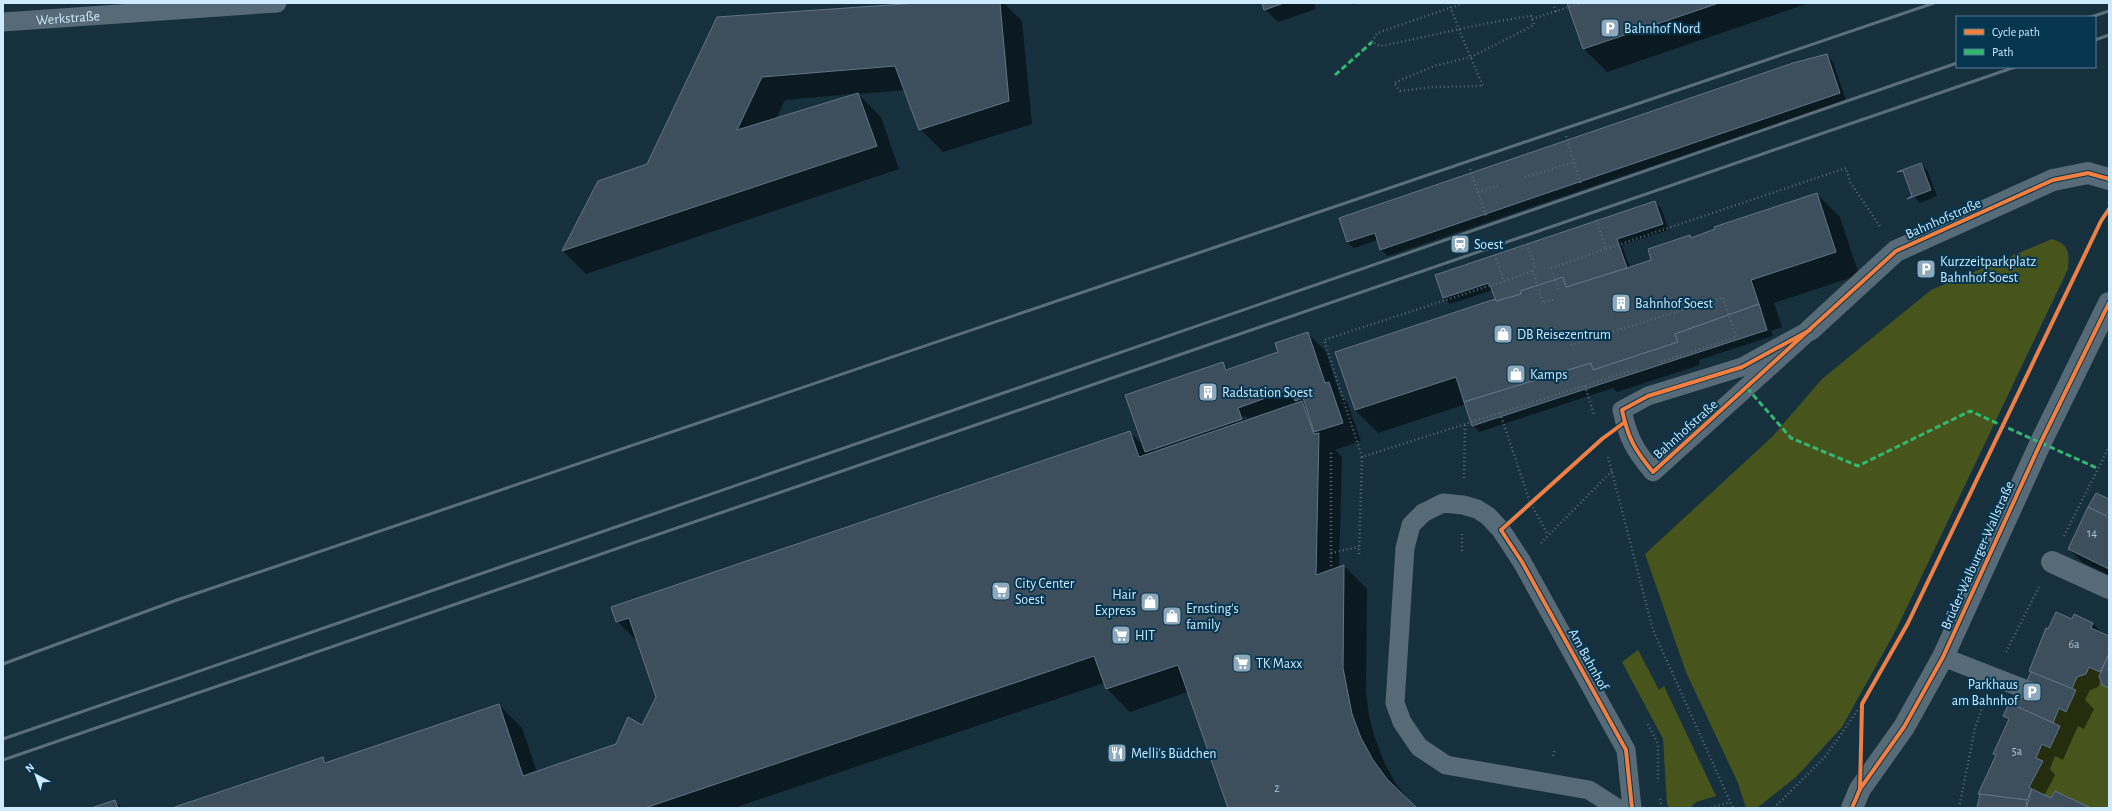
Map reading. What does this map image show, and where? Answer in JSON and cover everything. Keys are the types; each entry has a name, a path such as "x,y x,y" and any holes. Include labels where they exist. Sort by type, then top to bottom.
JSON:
{"street":[{"name":"Bahnhofstraße","path":"1810,330 1896,251 2053,180 2088,173 2109,179"},
{"name":"Brüder-Walburger-Wallstraße","path":"1834,808 1856,799 1904,727 1943,657 2041,442 2109,303"},
{"path":"2052,562 2109,588"}],"lane":[{"name":"Werkstraße","path":"3,22 277,3"},
{"name":"Bahnhofstraße","path":"1810,330 1653,472 1629,440 1622,410 1648,396 1742,367 1810,330"},
{"name":"Am Bahnhof","path":"1617,808 1589,790 1446,765 1419,747 1402,722 1395,703 1405,548 1411,525 1423,513 1443,503 1463,505 1477,509 1488,516 1501,530 1522,562 1626,750 1632,808"},
{"path":"1943,657 2032,692"}],"path":[{"path":"1449,3 1451,7 1459,29 1471,56 1483,86 1432,87 1400,91 1394,83 1434,66 1471,56 1534,25 1531,16 1482,22 1459,29 1380,46 1372,42 1377,33 1451,7 1464,3"},
{"path":"1554,3 1556,12"},
{"path":"1532,19 1581,3"},
{"path":"1566,136 1581,184"},
{"path":"1525,177 1574,162"},
{"path":"1551,268 1846,168 1850,182 1885,234"},
{"path":"1470,169 1486,216"},
{"path":"1478,192 1498,186"},
{"path":"1596,220 1606,249"},
{"path":"1527,244 1535,266 1533,271 1543,304 1556,299"},
{"path":"1495,255 1504,281"},
{"path":"1359,554 1362,457 1324,340 1533,271"},
{"path":"1553,273 1559,291"},
{"path":"1571,345 1723,297 1736,338"},
{"path":"1660,362 1743,335"},
{"path":"1362,457 1638,369"},
{"path":"1500,413 1530,502 1548,535"},
{"path":"1530,502 1602,439 1625,422"},
{"path":"2052,562 2109,447"},
{"path":"1331,452 1331,570"},
{"path":"1522,562 1613,471 1653,630 1733,808"},
{"path":"1331,553 1359,547"},
{"path":"1862,704 1862,711"},
{"path":"1774,808 1826,757 1862,704"},
{"path":"1648,724 1658,744 1658,788"},
{"path":"1659,795 1662,808"},
{"path":"1711,808 1730,802"}],"green space":[{"path":"2052,239 2058,241 2067,250 2068,269 1896,630 1842,727 1796,777 1757,808 1746,808 1738,783 1686,672 1645,554 1772,437 1822,379 1931,290"},
{"path":"1638,650 1659,690 1664,686 1716,796 1696,802 1690,808 1670,808 1667,804 1663,739 1622,662"},
{"path":"2089,667 2100,672 2099,676 2102,685 2109,688 2109,808 2091,808 2055,791 2051,798 2029,787 2043,761 2036,758 2042,744 2050,748 2060,726 2053,723 2059,708 2066,712 2077,677 2086,674"}],"building":[{"path":"918,3 1000,3 1009,101 919,130 895,66 762,77 737,130 858,93 877,146 562,251 598,181 647,164 717,17"},
{"path":"1262,3 1284,3 1264,10"},
{"name":"Bahnhof Nord","path":"1567,3 1719,3 1583,49"},
{"path":"1827,54 1840,93 1380,250 1375,233 1347,242 1339,218 1793,63"},
{"path":"1921,163 1931,190 1907,199 1912,196 1903,171 1897,172"},
{"name":"Bahnhof Soest","path":"1817,193 1836,252 1751,280 1759,304 1675,334 1678,342 1593,370 1591,363 1464,402 1456,377 1355,410 1335,352 1495,299 1496,301 1521,294 1520,291 1563,277 1566,287 1627,268 1651,260 1648,249 1690,235 1691,238 1715,229 1714,227"},
{"path":"1655,201 1663,224 1617,239 1627,268 1566,287 1563,277 1520,291 1521,294 1496,301 1489,283 1443,298 1435,275"},
{"path":"1759,304 1767,330 1472,426 1464,402 1591,363 1593,370 1678,342 1675,334"},
{"name":"Radstation Soest","path":"1308,332 1325,383 1329,382 1343,423 1314,432 1303,398 1295,401 1291,389 1238,408 1242,419 1145,452 1125,395 1223,362 1226,370 1278,352 1275,343"},
{"name":"City Center Soest","path":"1302,401 1314,434 1319,433 1316,575 1344,565 1343,668 1352,714 1361,738 1373,760 1387,779 1417,808 1228,808 1178,665 1106,689 1094,656 645,808 172,808 323,757 325,763 499,704 523,776 616,744 628,717 642,725 656,697 629,618 616,622 611,607 1130,431 1139,457"},
{"path":"2096,493 2109,499 2109,510 2106,516 2088,507"},
{"path":"2088,507 2109,517 2109,569 2068,549"},
{"path":"2056,612 2072,619 2074,614 2093,623 2091,628 2109,636 2109,654 2100,672 2089,667 2086,674 2077,677 2072,689 2029,671 2046,628 2048,629"},
{"path":"2109,654 2109,688 2102,685 2099,676"},
{"path":"2031,672 2076,690 2066,712 2059,708 2053,723 2015,706"},
{"path":"2009,703 2060,726 2050,748 2042,744 2036,758 2043,761 2029,787 2032,789 2027,800 1978,794 1996,755 1993,754 2009,719 2003,716"},
{"path":"2032,789 2051,798 2055,791 2091,808 2026,808"},
{"path":"1980,794 2027,800 2026,808 1977,808"},
{"path":"115,800 118,808 91,808"}],"railway":[{"path":"3,664 177,600 1934,3"},
{"path":"2094,16 2109,11"},
{"path":"2096,40 2109,35"},
{"path":"3,739 1956,63"},
{"path":"3,760 2012,68"}],"marked path":[{"path":"1335,75 1372,42"},
{"path":"1747,388 1791,438 1858,466 1970,411 2097,468"}],"cycle path":[{"path":"1810,330 1742,367 1648,396 1622,410 1629,436 1641,457 1653,472 1896,251 2053,180 2088,173 2109,179"},
{"path":"1860,789 1862,704 1908,623 2101,221 2109,209"},
{"path":"1852,808 1860,789 1904,727 1943,657 2041,442 2109,303"},
{"path":"1625,422 1602,439 1501,530 1522,562 1626,750 1632,808"}],"place":[{"name":"Bahnhof Nord","path":"1610,28"},
{"name":"Soest","path":"1460,244"},
{"name":"Kurzzeitparkplatz Bahnhof Soest","path":"1926,269"},
{"name":"Bahnhof Soest","path":"1621,303"},
{"name":"DB Reisezentrum","path":"1503,334"},
{"name":"Kamps","path":"1516,374"},
{"name":"Radstation Soest","path":"1208,392"},
{"name":"City Center Soest","path":"1001,591"},
{"name":"Hair Express","path":"1150,602"},
{"name":"Ernsting's family","path":"1172,616"},
{"name":"HIT","path":"1121,635"},
{"name":"TK Maxx","path":"1242,663"},
{"name":"Parkhaus am Bahnhof","path":"2032,692"},
{"name":"Melli's Büdchen","path":"1117,753"}]}
